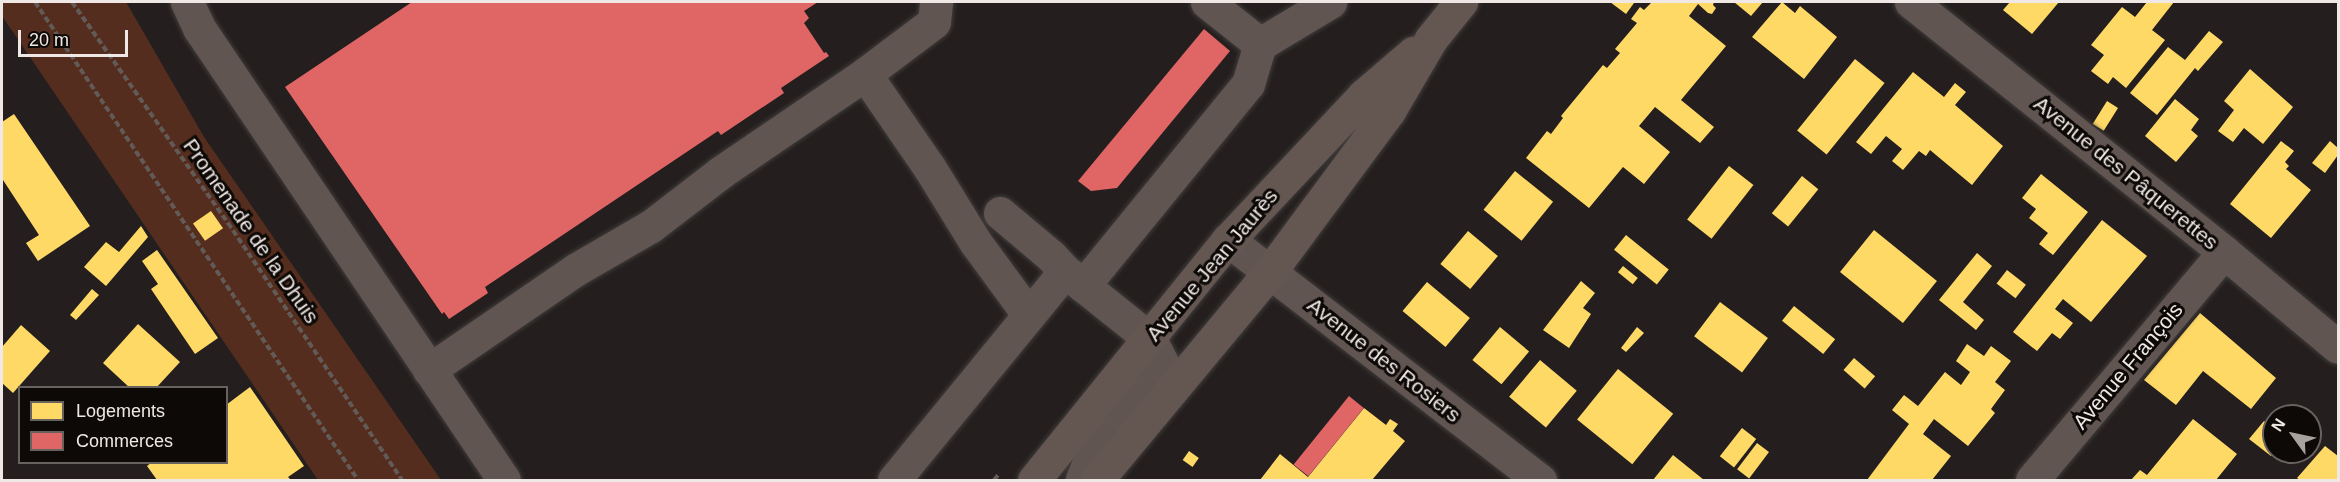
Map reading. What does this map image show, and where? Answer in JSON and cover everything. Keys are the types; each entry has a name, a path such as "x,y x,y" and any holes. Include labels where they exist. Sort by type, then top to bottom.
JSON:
{"main road":[{"name":"Avenue Jean Jaurès","path":"1097,480 1269,273 1389,111 1431,39 1461,2"},
{"name":"Avenue Jean Jaurès","path":"1034,480 1228,240 1364,95 1431,39"}],"street":[{"path":"186,2 199,28 504,480"},
{"path":"429,370 575,270 651,226 721,172 865,74 934,22 936,2"},
{"path":"1207,2 1260,44"},
{"path":"894,480 1028,314 1074,279 1248,84 1260,44 1330,2"},
{"name":"Avenue des Pâquerettes","path":"1911,2 2224,252 2338,347"},
{"path":"865,74 929,167 976,243 1028,314"},
{"path":"1000,213 1051,256 1074,279 1150,339 1163,365 1091,456 1082,480"},
{"name":"Avenue des Rosiers","path":"1228,240 1540,480"},
{"name":"Avenue François","path":"2032,480 2224,252"}],"path":[{"path":"35,2 358,480"},
{"name":"Promenade de la Dhuis","path":"72,2 228,222 402,480"}],"shaded area":[{"path":"2,2 126,2 204,137 441,480 318,480 2,16"}],"building: Logements":[{"path":"1610,2 1632,2 1634,3 1626,14"},
{"path":"1652,2 1714,2 1713,5 1716,8 1712,14 1698,4 1689,16 1726,46 1681,100 1714,127 1700,143 1655,107 1639,126 1670,152 1644,184 1623,167 1589,208 1526,158 1547,131 1551,134 1563,118 1561,116 1603,65 1607,68 1620,53 1615,49 1637,23 1631,19 1640,7 1644,10"},
{"path":"1734,2 1763,2 1751,16"},
{"path":"1782,2 1795,13 1800,6 1837,37 1804,79 1752,37"},
{"path":"2010,2 2059,2 2032,34 2003,10"},
{"path":"2147,2 2174,2 2152,30 2165,40 2126,88 2113,77 2108,84 2091,71 2104,55 2091,45 2122,7 2135,17"},
{"path":"2209,31 2223,42 2198,71 2195,68 2157,115 2130,93 2168,47 2185,60"},
{"path":"1855,59 1885,83 1827,154 1797,130"},
{"path":"2250,69 2293,107 2263,144 2244,128 2233,142 2218,131 2234,110 2224,101"},
{"path":"1913,72 1944,97 1955,83 1966,92 1955,105 2003,146 1972,185 1930,150 1926,156 1919,151 1903,170 1892,161 1902,149 1886,136 1871,154 1856,142"},
{"path":"2175,99 2199,119 2191,130 2198,136 2176,162 2145,136"},
{"path":"2107,101 2118,108 2104,131 2093,124"},
{"path":"14,114 90,226 38,261 26,243 39,235 2,181 2,122"},
{"path":"2281,141 2294,151 2285,162 2289,166 2286,169 2311,190 2271,238 2230,204"},
{"path":"2330,141 2338,148 2338,155 2325,173 2312,163"},
{"path":"1729,166 1753,185 1712,239 1687,220"},
{"path":"1515,171 1553,202 1522,241 1484,210"},
{"path":"2041,174 2088,212 2053,255 2039,244 2048,233 2029,218 2036,209 2022,198"},
{"path":"1802,176 1818,189 1788,227 1772,213"},
{"path":"211,211 223,228 205,241 193,224"},
{"path":"2102,220 2147,256 2091,322 2063,299 2055,309 2073,323 2060,339 2052,333 2037,351 2013,332"},
{"path":"141,226 148,237 106,286 84,267 106,242 119,252"},
{"path":"1874,230 1937,281 1903,323 1840,272"},
{"path":"1468,231 1498,256 1470,289 1440,264"},
{"path":"1626,235 1669,270 1657,284 1614,250"},
{"path":"157,250 218,338 195,354 151,289 158,284 142,261"},
{"path":"1977,253 1992,266 1963,302 1984,320 1976,330 1939,300"},
{"path":"1623,266 1638,278 1633,284 1618,272"},
{"path":"2007,270 2026,285 2015,298 1997,283"},
{"path":"1581,281 1595,293 1583,308 1591,314 1569,348 1543,330"},
{"path":"1427,282 1470,318 1445,347 1403,311"},
{"path":"92,289 99,295 76,320 70,315"},
{"path":"1720,302 1768,338 1742,372 1694,336"},
{"path":"1794,306 1835,339 1823,354 1782,321"},
{"path":"2200,313 2276,378 2251,409 2203,371 2176,405 2144,380"},
{"path":"138,324 180,362 158,386 128,386 103,363"},
{"path":"21,325 50,351 13,393 2,383 2,347"},
{"path":"1500,327 1529,351 1501,384 1472,360"},
{"path":"1637,327 1644,333 1626,352 1621,348"},
{"path":"1967,344 1984,356 1991,346 2011,361 1995,382 2005,390 1991,409 1995,413 1968,446 1934,419 1923,434 1951,456 1932,480 1867,480 1909,424 1892,410 1904,395 1918,406 1945,372 1961,385 1970,372 1956,361"},
{"path":"1854,358 1875,376 1865,388 1844,370"},
{"path":"1540,360 1577,391 1546,428 1509,397"},
{"path":"1618,369 1673,414 1632,464 1577,420"},
{"path":"250,387 304,466 288,477 291,480 157,480 147,466 150,464 228,464 228,404"},
{"path":"1364,408 1386,425 1390,419 1398,424 1393,431 1405,441 1372,480 1260,480 1280,454 1308,477"},
{"path":"2193,419 2237,454 2216,480 2131,480 2140,470 2147,475"},
{"path":"2262,423 2262,449 2249,439"},
{"path":"1742,428 1756,439 1734,467 1720,456"},
{"path":"1757,443 1769,452 1749,478 1737,469"},
{"path":"2325,446 2338,456 2338,480 2300,480 2297,478 2309,464 2322,464 2322,449"},
{"path":"1189,451 1199,458 1193,467 1183,460"},
{"path":"1673,455 1704,480 1653,480"}],"building: Commerces":[{"path":"412,2 818,2 804,11 809,18 804,23 824,53 826,52 829,56 781,88 784,93 721,135 718,131 485,287 488,293 449,319 444,312 442,314 285,87"},
{"path":"1204,29 1230,51 1117,188 1091,191 1078,181"},
{"path":"1349,396 1364,408 1308,476 1294,464"}]}
